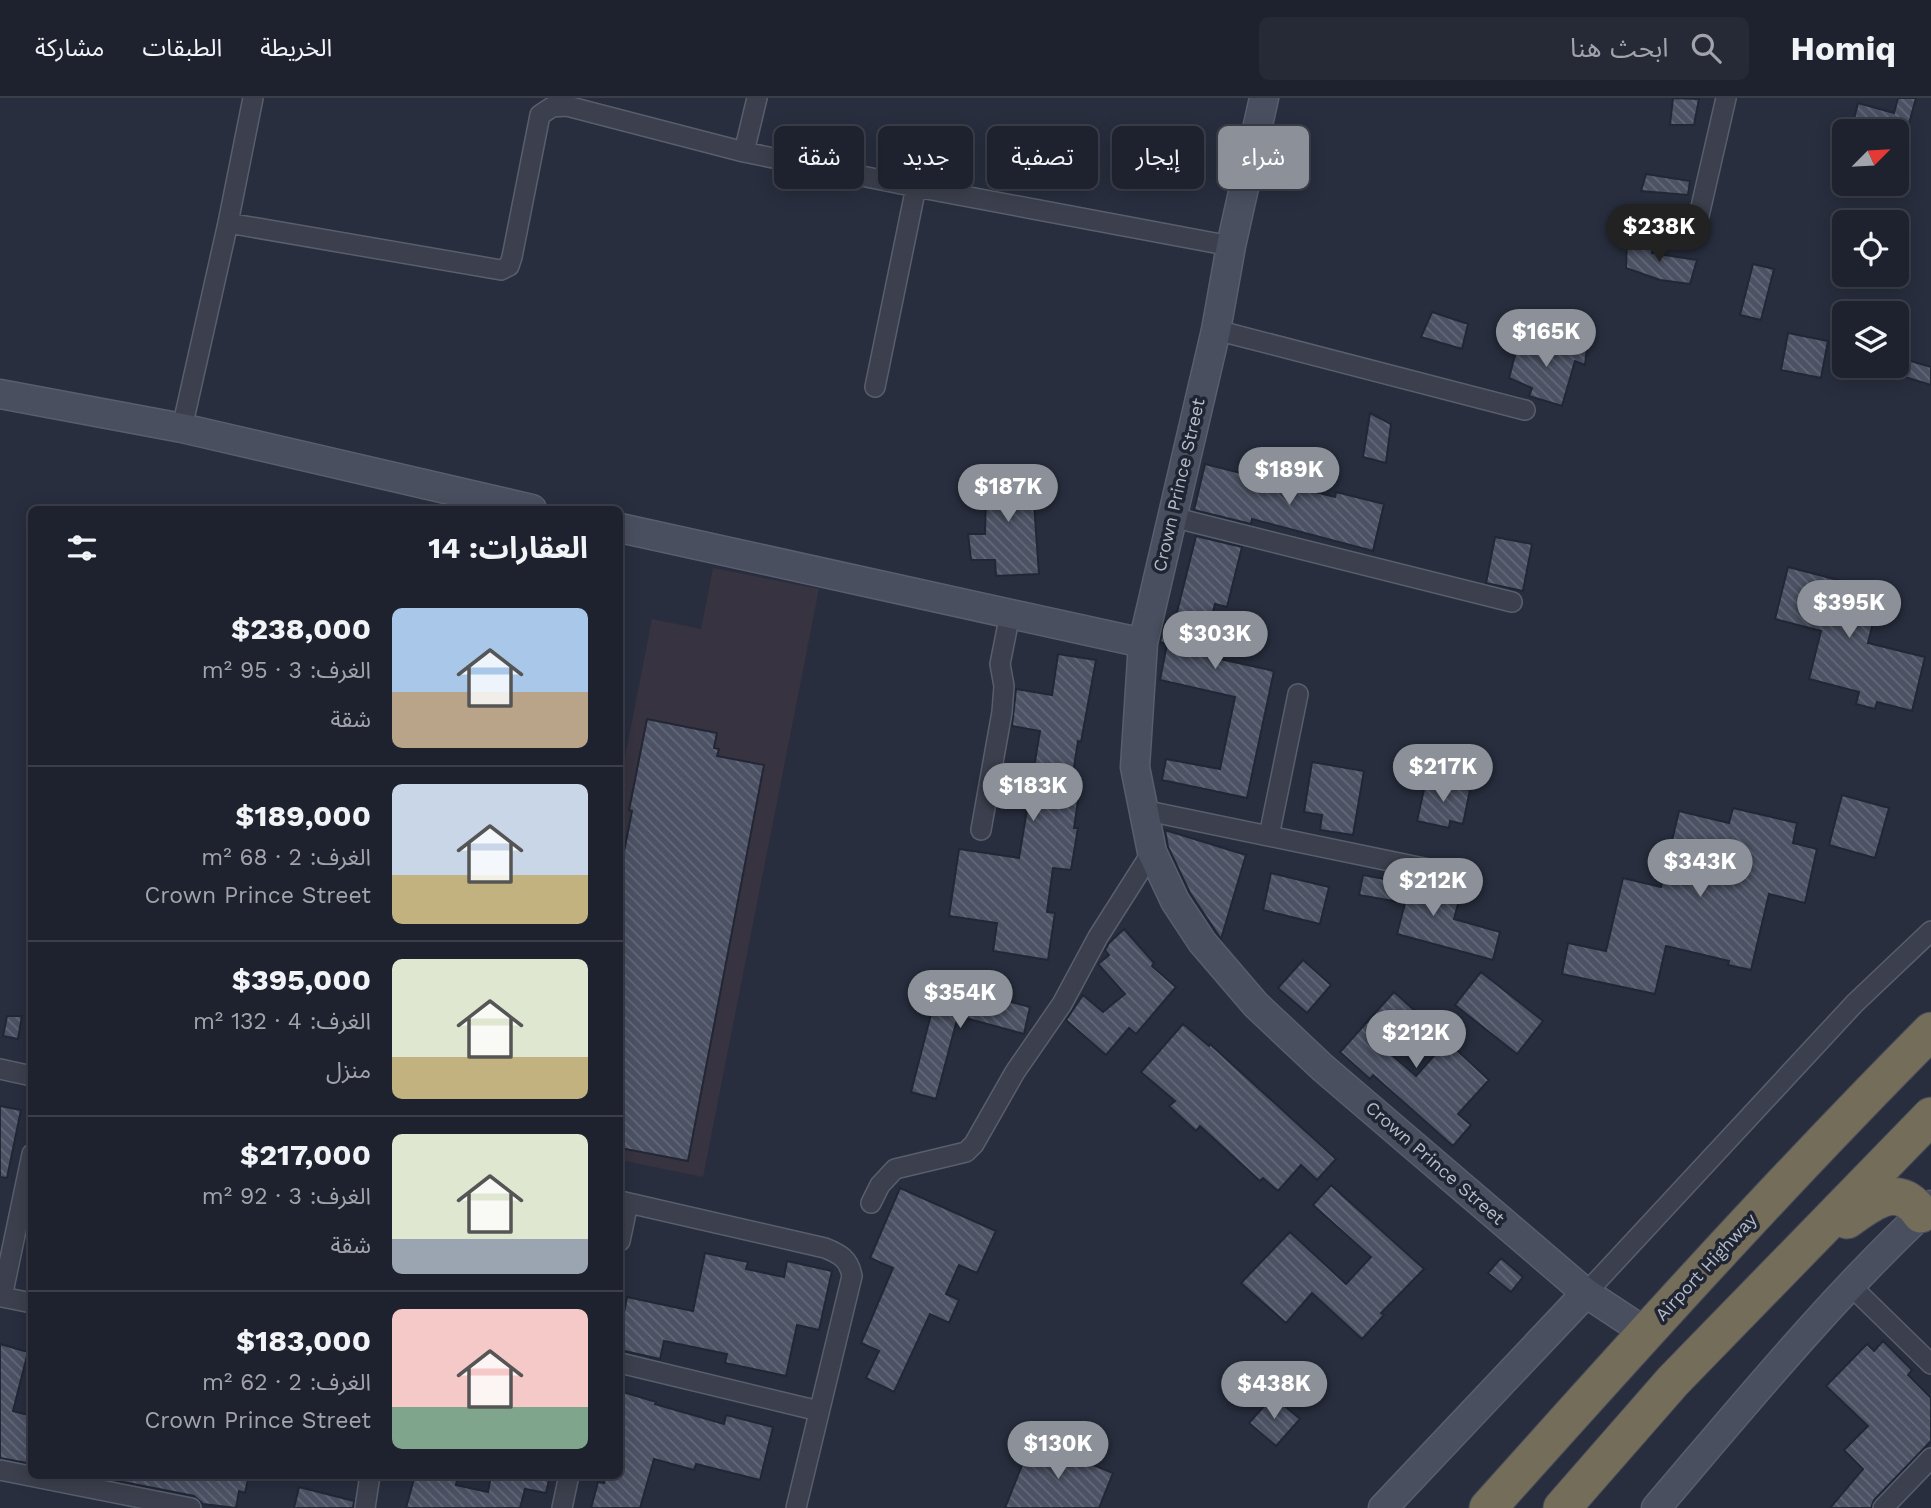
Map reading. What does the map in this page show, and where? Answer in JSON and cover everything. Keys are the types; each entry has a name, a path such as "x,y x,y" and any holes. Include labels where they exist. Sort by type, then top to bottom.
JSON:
{"highway":[{"name":"Airport Highway","path":"1488,1508 1645,1332 1849,1114 1931,1031"},
{"path":"1562,1508 1673,1381 1931,1116"},
{"path":"1794,1256 1880,1198 1889,1196 1905,1199 1926,1210"}],"street":[{"path":"182,428 253,98"},
{"path":"744,152 757,98"},
{"name":"Crown Prince Street","path":"1264,98 1231,246 1216,330 1143,643 1135,767 1152,852 1175,901 1202,942 1256,1005 1323,1068 1586,1293 1645,1332"},
{"path":"1699,220 1726,98"},
{"path":"228,223 501,270 509,266 512,257 540,115 552,107 567,106 744,152 878,179"},
{"path":"875,387 916,189"},
{"path":"927,189 1231,246"},
{"path":"1216,330 1525,410"},
{"path":"0,394 182,428 478,503 505,506"},
{"path":"1172,517 1512,602"},
{"path":"623,529 1143,643"},
{"path":"981,830 1002,712 1004,685 1000,664 1010,614"},
{"path":"1269,836 1298,694"},
{"path":"1143,810 1438,871"},
{"path":"871,1203 880,1185 895,1169 966,1152 974,1144 1015,1072 1062,1004 1098,937 1152,852"},
{"path":"1383,1508 1855,1003 1931,930"},
{"path":"0,1069 28,1075"},
{"path":"28,1172 1,1296 28,1302"},
{"path":"624,1202 825,1248 842,1254 850,1266 852,1276 796,1508"},
{"path":"1656,1508 1748,1398 1850,1285 1926,1210"},
{"path":"1850,1285 1931,1364"},
{"path":"623,1364 819,1411"},
{"path":"1883,1508 1931,1458"},
{"path":"0,1470 28,1476"},
{"path":"45,1479 191,1508"},
{"path":"365,1508 369,1479"},
{"path":"562,1508 568,1479"}],"shaded area":[{"path":"713,568 819,589 703,1177 623,1161 623,1024 641,905 623,901 623,767 652,619 701,629"}],"building":[{"path":"1673,98 1699,99 1694,125 1670,125"},
{"path":"1898,98 1916,98 1909,124 1909,119 1854,119 1858,103 1894,113"},
{"path":"1646,174 1690,181 1688,195 1641,191"},
{"path":"1627,240 1653,247 1652,253 1697,260 1690,284 1660,280 1626,268"},
{"path":"1753,264 1774,269 1761,320 1740,315"},
{"path":"1432,312 1468,324 1462,349 1421,337"},
{"path":"1788,333 1828,341 1821,378 1781,370"},
{"path":"1520,336 1565,353 1567,342 1587,348 1585,365 1575,361 1562,406 1529,396 1532,388 1509,378"},
{"path":"1909,361 1931,367 1931,385 1908,378"},
{"path":"1370,413 1391,424 1386,463 1363,457"},
{"path":"1205,464 1335,497 1336,492 1384,504 1373,551 1252,519 1251,524 1194,510"},
{"path":"980,470 1032,475 1039,574 996,576 995,560 971,560 968,534 985,534 986,494 977,494"},
{"path":"1196,536 1242,547 1227,607 1215,604 1202,655 1274,671 1247,798 1162,780 1166,759 1220,769 1235,697 1160,680 1167,644 1160,642 1165,622 1174,624"},
{"path":"1495,537 1532,544 1523,591 1486,583"},
{"path":"1788,567 1881,591 1868,643 1925,657 1912,711 1877,702 1875,709 1856,704 1859,692 1809,679 1821,631 1775,619"},
{"path":"1058,654 1096,660 1071,786 1080,787 1074,828 1078,828 1071,870 1053,868 1047,912 1055,913 1048,960 993,951 997,923 949,916 959,849 1019,858 1040,731 1012,726 1016,689 1052,695"},
{"path":"647,719 717,733 714,748 719,749 717,756 764,765 688,1161 623,1149 623,857 632,811 629,810"},
{"path":"1312,762 1364,771 1353,835 1320,830 1322,815 1304,812"},
{"path":"1426,780 1470,790 1463,824 1450,821 1449,828 1417,821"},
{"path":"1842,795 1889,808 1875,858 1829,845"},
{"path":"1733,808 1797,823 1793,843 1817,849 1805,903 1769,894 1751,970 1728,965 1729,961 1666,946 1655,994 1562,974 1568,943 1606,951 1623,878 1661,887 1679,811 1729,823"},
{"path":"1165,830 1246,855 1221,939 1190,893 1168,847"},
{"path":"1271,873 1329,887 1320,924 1263,910"},
{"path":"1363,875 1406,883 1405,886 1459,900 1454,919 1500,932 1493,960 1397,934 1405,903 1359,895"},
{"path":"1124,929 1154,963 1152,966 1176,987 1136,1034 1129,1028 1106,1055 1066,1020 1083,995 1103,1012 1125,994 1098,964 1109,955 1105,950 1109,943"},
{"path":"1303,960 1331,985 1307,1013 1278,988"},
{"path":"1481,972 1543,1021 1517,1054 1455,1005"},
{"path":"939,983 1030,1007 1024,1034 958,1016 936,1099 911,1092"},
{"path":"1394,992 1424,1019 1392,1055 1416,1076 1447,1041 1489,1080 1458,1114 1471,1125 1453,1146 1373,1075 1370,1079 1340,1052"},
{"path":"7,1016 22,1016 18,1039 3,1036"},
{"path":"1183,1024 1209,1046 1210,1044 1336,1159 1317,1180 1301,1165 1278,1191 1263,1178 1260,1181 1200,1126 1196,1131 1169,1106 1175,1101 1141,1072"},
{"path":"0,1106 21,1110 7,1178 0,1177"},
{"path":"1331,1185 1424,1269 1381,1313 1384,1315 1362,1339 1312,1293 1286,1323 1241,1283 1290,1232 1346,1284 1371,1257 1313,1205"},
{"path":"900,1188 996,1231 977,1273 959,1265 946,1294 959,1300 949,1323 930,1314 894,1392 866,1378 879,1351 861,1343 893,1268 870,1258"},
{"path":"705,1253 748,1262 746,1269 784,1277 787,1261 832,1271 819,1330 797,1325 786,1376 725,1363 727,1354 664,1341 660,1359 623,1351 623,1318 627,1297 693,1311"},
{"path":"1501,1258 1523,1277 1511,1292 1488,1273"},
{"path":"1883,1341 1912,1370 1908,1375 1931,1398 1931,1441 1874,1500 1871,1508 1830,1508 1863,1469 1844,1450 1868,1426 1826,1386 1867,1344 1874,1351"},
{"path":"0,1344 28,1352 13,1411 28,1415 28,1460 27,1463 0,1458"},
{"path":"623,1392 724,1424 726,1415 773,1427 760,1480 696,1464 694,1470 654,1459 640,1508 591,1508 598,1482 604,1483 605,1479 623,1479"},
{"path":"1273,1396 1300,1419 1276,1446 1249,1423"},
{"path":"1032,1440 1113,1473 1099,1508 1005,1508"},
{"path":"248,1479 245,1493 239,1491 236,1508 203,1504 194,1496 113,1480"},
{"path":"414,1479 457,1479 456,1485 488,1492 490,1479 549,1479 546,1493 525,1489 520,1508 406,1508"},
{"path":"299,1487 354,1501 353,1508 294,1508"}]}
